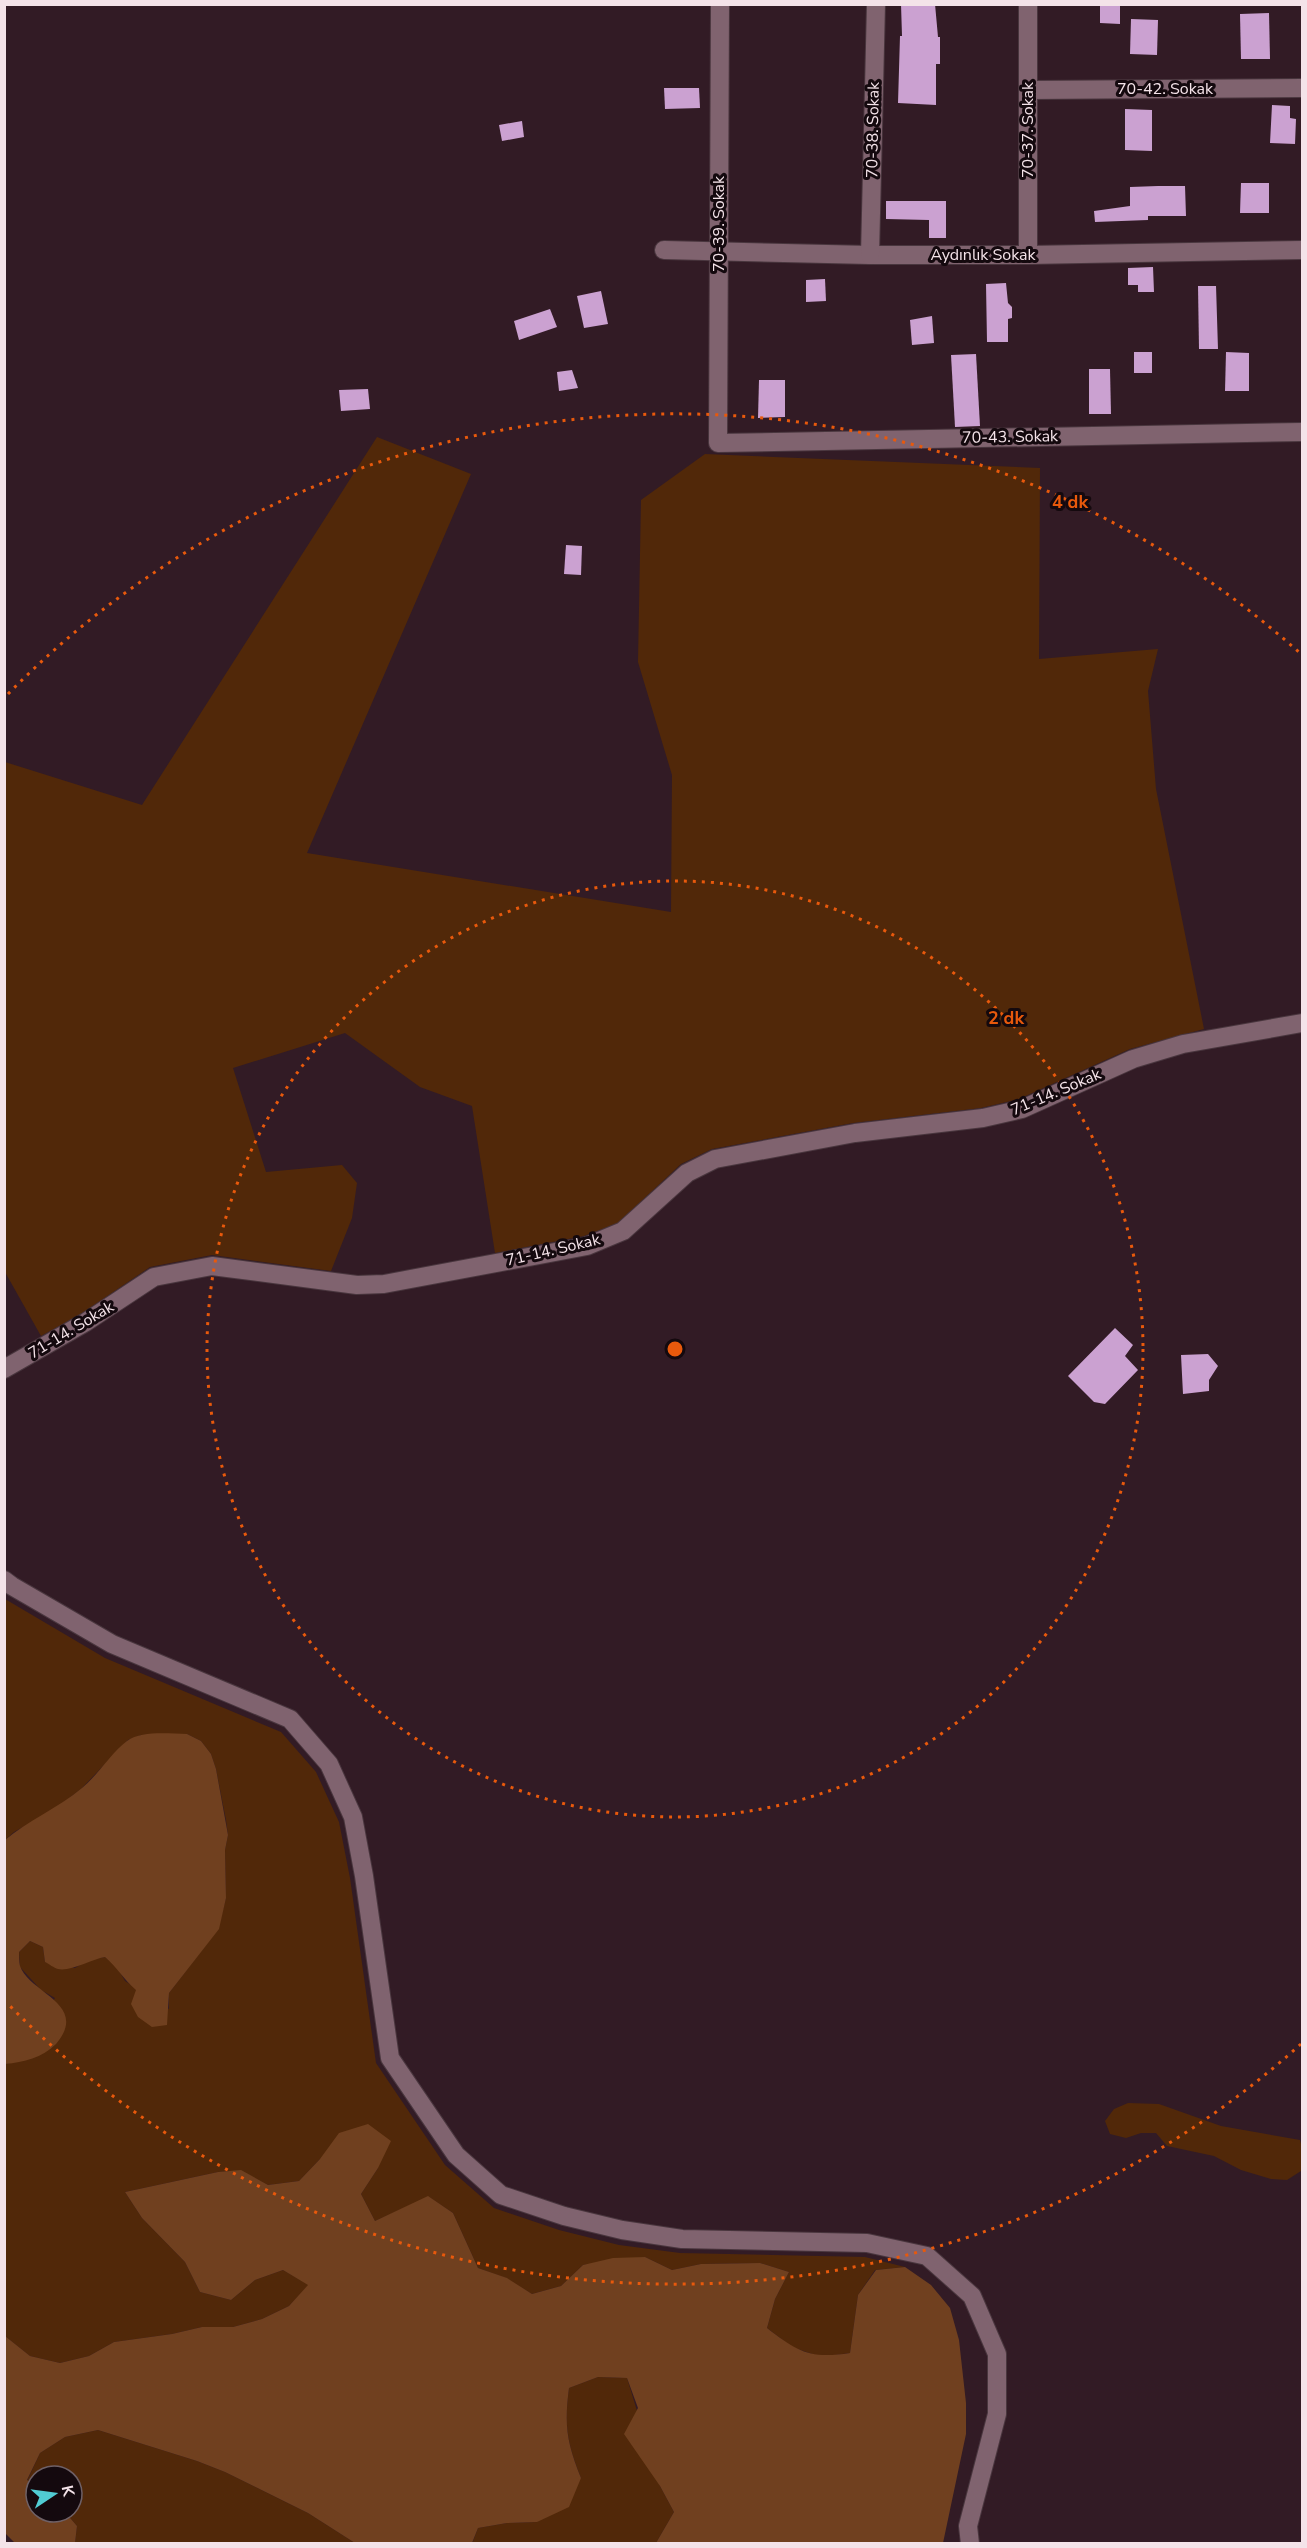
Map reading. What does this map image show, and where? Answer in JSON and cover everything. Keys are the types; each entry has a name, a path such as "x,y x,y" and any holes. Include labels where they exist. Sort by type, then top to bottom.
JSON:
{"street":[{"name":"70-39. Sokak","path":"718,442 720,4"},
{"name":"70-38. Sokak","path":"870,255 876,4"},
{"name":"70-37. Sokak","path":"1028,4 1028,255"},
{"name":"70-42. Sokak","path":"1028,90 1302,88"},
{"name":"Aydınlık Sokak","path":"664,250 870,255 1028,255 1302,249"},
{"name":"70-43. Sokak","path":"718,442 1302,432"},
{"name":"71-14. Sokak","path":"4,1369 86,1322 154,1276 212,1266 357,1285 384,1284 586,1246 623,1231 687,1173 715,1159 855,1133 983,1118 1012,1111 1133,1059 1183,1044 1302,1023"},
{"path":"4,1580 112,1644 290,1719 329,1764 352,1817 364,1876 390,2058 456,2155 501,2195 598,2225 682,2239 867,2243 927,2256 972,2296 996,2354 997,2414 968,2526 970,2544"}],"shaded area":[{"path":"377,437 471,474 307,853 671,912 672,775 638,662 641,500 705,454 1040,468 1039,659 1158,649 1148,691 1156,789 1204,1029 1130,1049 1019,1099 981,1108 853,1123 712,1149 681,1164 618,1223 584,1236 495,1253 472,1106 420,1087 345,1033 233,1068 266,1172 342,1165 357,1183 352,1218 331,1271 212,1255 150,1267 81,1314 41,1336 5,1272 5,762 142,805"},
{"path":"5,1599 105,1658 281,1732 316,1772 339,1822 350,1878 376,2063 445,2165 494,2208 559,2230 619,2245 680,2253 865,2257 905,2267 875,2270 858,2295 850,2353 821,2357 792,2347 767,2328 775,2299 789,2272 760,2263 701,2264 672,2270 645,2257 583,2265 561,2286 532,2294 506,2278 478,2268 453,2213 429,2197 375,2221 361,2194 378,2168 320,2159 299,2181 268,2185 241,2171 218,2172 125,2192 142,2218 185,2262 200,2292 231,2300 255,2280 283,2270 309,2285 289,2306 262,2319 233,2327 202,2327 172,2334 114,2342 89,2356 60,2363 30,2356 5,2336 5,2064 16,2062 55,1998 41,1990 20,1967 19,1952 30,1941 43,1947 45,1962 75,1968 88,1960 105,1957 117,1967 125,1981 169,2009 169,1993 218,1929 226,1898 225,1850 228,1835 216,1769 211,1754 201,1741 187,1734 141,1735 128,1740 81,1789 55,1809 14,1832 5,1840"},
{"path":"148,1734 187,1734 201,1741 211,1754 216,1769 228,1835 225,1850 226,1898 219,1929 169,1993 167,2025 152,2027 138,2017 131,2004 136,1990 105,1957 69,1969 58,1969 45,1962 43,1947 30,1941 19,1952 20,1966 34,1984 62,2009 66,2019 65,2030 56,2044 45,2053 5,2064 5,1840 82,1788 127,1741"},
{"path":"1128,2103 1159,2104 1221,2126 1300,2140 1301,2171 1287,2180 1271,2179 1241,2170 1214,2156 1167,2146 1156,2133 1141,2133 1126,2138 1110,2134 1105,2121 1114,2109"},
{"path":"368,2124 391,2141 378,2168 361,2194 375,2221 428,2196 453,2213 478,2268 507,2278 532,2294 561,2286 583,2265 613,2258 645,2257 672,2270 701,2264 760,2263 789,2272 775,2299 767,2328 787,2343 805,2352 836,2355 850,2353 858,2295 876,2270 905,2267 931,2285 950,2308 959,2340 966,2403 966,2434 943,2543 656,2543 674,2512 660,2486 624,2434 638,2408 627,2378 598,2377 569,2388 568,2434 581,2478 569,2507 537,2522 507,2523 478,2528 472,2543 355,2543 308,2513 225,2472 98,2430 65,2437 40,2453 35,2464 24,2464 24,2524 75,2524 75,2543 15,2543 4,2532 5,2336 30,2356 60,2363 89,2356 114,2342 172,2334 202,2327 233,2327 262,2319 289,2306 308,2285 283,2270 255,2280 231,2300 200,2292 185,2262 142,2218 125,2192 218,2172 241,2170 268,2185 299,2181 320,2159 339,2133"},
{"path":"598,2377 627,2378 660,2486 674,2512 656,2543 472,2544 478,2528 507,2523 537,2522 581,2478 568,2434 569,2388"},
{"path":"98,2430 197,2461 225,2472 308,2513 355,2543 75,2543 75,2524 84,2524 84,2464 35,2464 40,2453 65,2437"}],"building":[{"path":"901,4 935,4 938,37 940,37 940,64 936,64 936,105 898,103 900,36 902,36"},
{"path":"1100,5 1120,6 1120,24 1100,23"},
{"path":"1269,13 1270,59 1241,59 1240,14"},
{"path":"1131,19 1158,20 1157,55 1130,54"},
{"path":"664,88 699,88 700,108 665,109"},
{"path":"1272,105 1290,106 1290,118 1296,119 1295,144 1270,143"},
{"path":"1125,109 1152,110 1152,151 1125,150"},
{"path":"522,121 524,137 502,141 499,125"},
{"path":"1241,183 1269,183 1269,213 1240,213"},
{"path":"1185,186 1186,216 1148,216 1148,220 1095,222 1094,211 1130,206 1130,187"},
{"path":"886,201 946,201 946,238 929,238 929,220 886,219"},
{"path":"1153,267 1154,292 1138,292 1138,285 1128,285 1128,268"},
{"path":"825,279 826,301 806,302 806,280"},
{"path":"1006,283 1008,303 1012,307 1012,318 1008,319 1008,342 987,342 986,284"},
{"path":"1198,286 1216,286 1218,349 1199,349"},
{"path":"601,291 608,324 584,328 577,296"},
{"path":"550,309 557,327 519,340 514,321"},
{"path":"932,316 934,343 912,345 910,320"},
{"path":"1134,352 1152,352 1152,373 1134,373"},
{"path":"1226,352 1249,353 1249,391 1225,391"},
{"path":"976,354 980,426 955,427 951,355"},
{"path":"1089,369 1110,369 1111,414 1089,414"},
{"path":"572,370 578,388 559,391 557,372"},
{"path":"759,380 785,380 785,417 758,418"},
{"path":"368,389 370,409 341,411 339,390"},
{"path":"566,545 582,546 581,575 564,574"},
{"path":"1115,1328 1133,1345 1125,1356 1138,1370 1105,1404 1094,1402 1068,1376"},
{"path":"1208,1354 1218,1366 1209,1380 1209,1391 1183,1394 1181,1355"}]}
